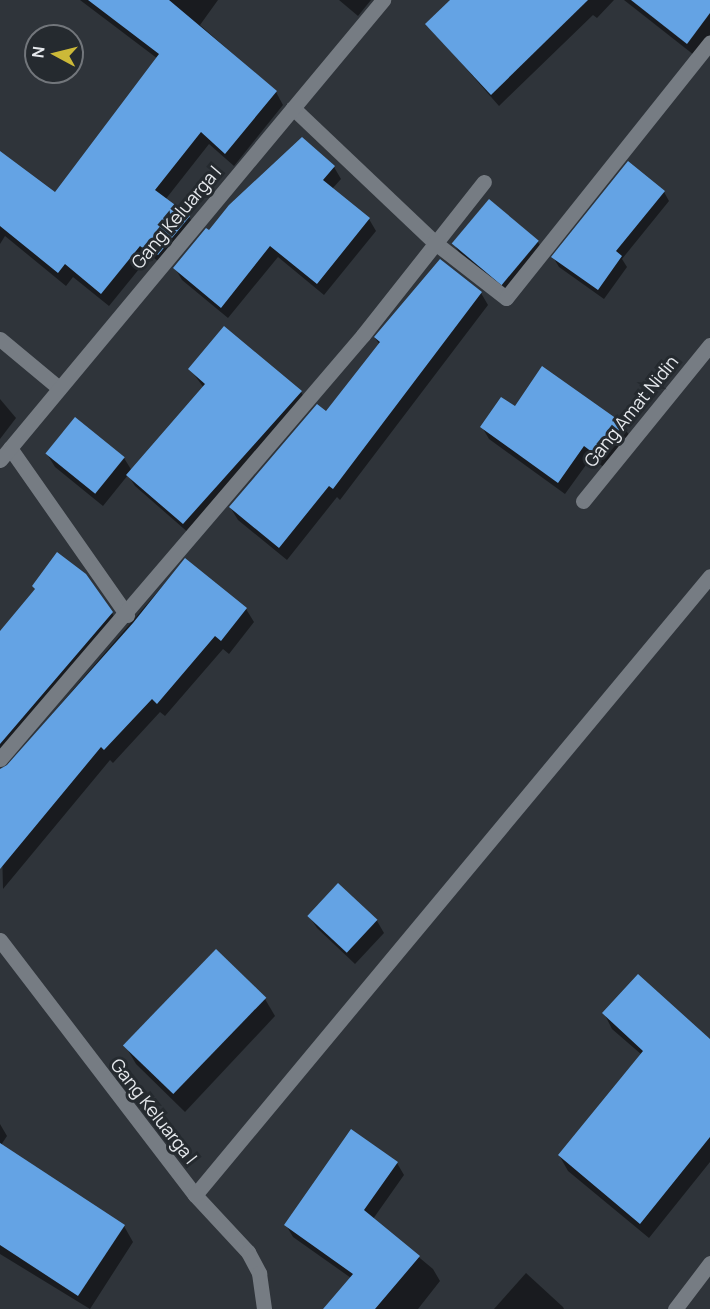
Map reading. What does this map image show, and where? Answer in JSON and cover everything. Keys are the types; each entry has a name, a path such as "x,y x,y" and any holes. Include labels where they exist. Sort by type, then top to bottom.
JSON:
{"street":[{"name":"Gang Keluarga I","path":"5,454 383,0"},
{"path":"293,108 434,242 506,298 710,42"},
{"path":"0,759 127,615 363,335 434,242 484,182"},
{"path":"0,339 59,388"},
{"name":"Gang Amat Nidin","path":"583,501 710,345"},
{"path":"5,454 127,615"},
{"path":"195,1195 710,576"},
{"name":"Gang Keluarga I","path":"0,940 195,1195 248,1252 259,1273 264,1309"},
{"path":"675,1309 710,1263"}],"building":[{"path":"88,0 169,0 277,91 225,154 201,132 155,190 190,216 158,255 146,245 144,249 140,246 101,294 65,264 58,273 0,226 0,151 55,192 159,54"},
{"path":"450,0 588,0 491,95 425,24"},
{"path":"631,0 710,0 710,13 687,44"},
{"path":"302,137 335,166 323,180 370,218 317,284 270,246 221,308 173,268 206,228 209,230 229,205"},
{"path":"628,161 665,191 616,251 622,256 598,290 551,257"},
{"path":"489,199 539,241 502,285 452,243"},
{"path":"440,259 482,292 333,489 329,486 279,548 229,507 317,404 326,411 380,342 374,337"},
{"path":"224,326 302,391 183,524 126,475 205,384 188,369"},
{"path":"542,366 624,424 600,458 584,446 558,483 480,427 501,397 515,406"},
{"path":"75,417 125,457 95,494 45,454"},
{"path":"57,552 86,574 113,612 0,744 0,631 35,589 32,586"},
{"path":"185,558 247,608 221,641 215,636 157,704 152,699 104,750 101,747 0,869 0,769 7,765 133,623"},
{"path":"338,883 377,920 347,953 307,916"},
{"path":"216,949 266,998 173,1094 123,1045"},
{"path":"638,974 710,1039 710,1137 640,1224 558,1155 643,1051 602,1013"},
{"path":"351,1129 398,1162 364,1210 420,1256 375,1309 323,1309 353,1274 284,1225"},
{"path":"0,1143 125,1225 78,1296 0,1245"}]}
